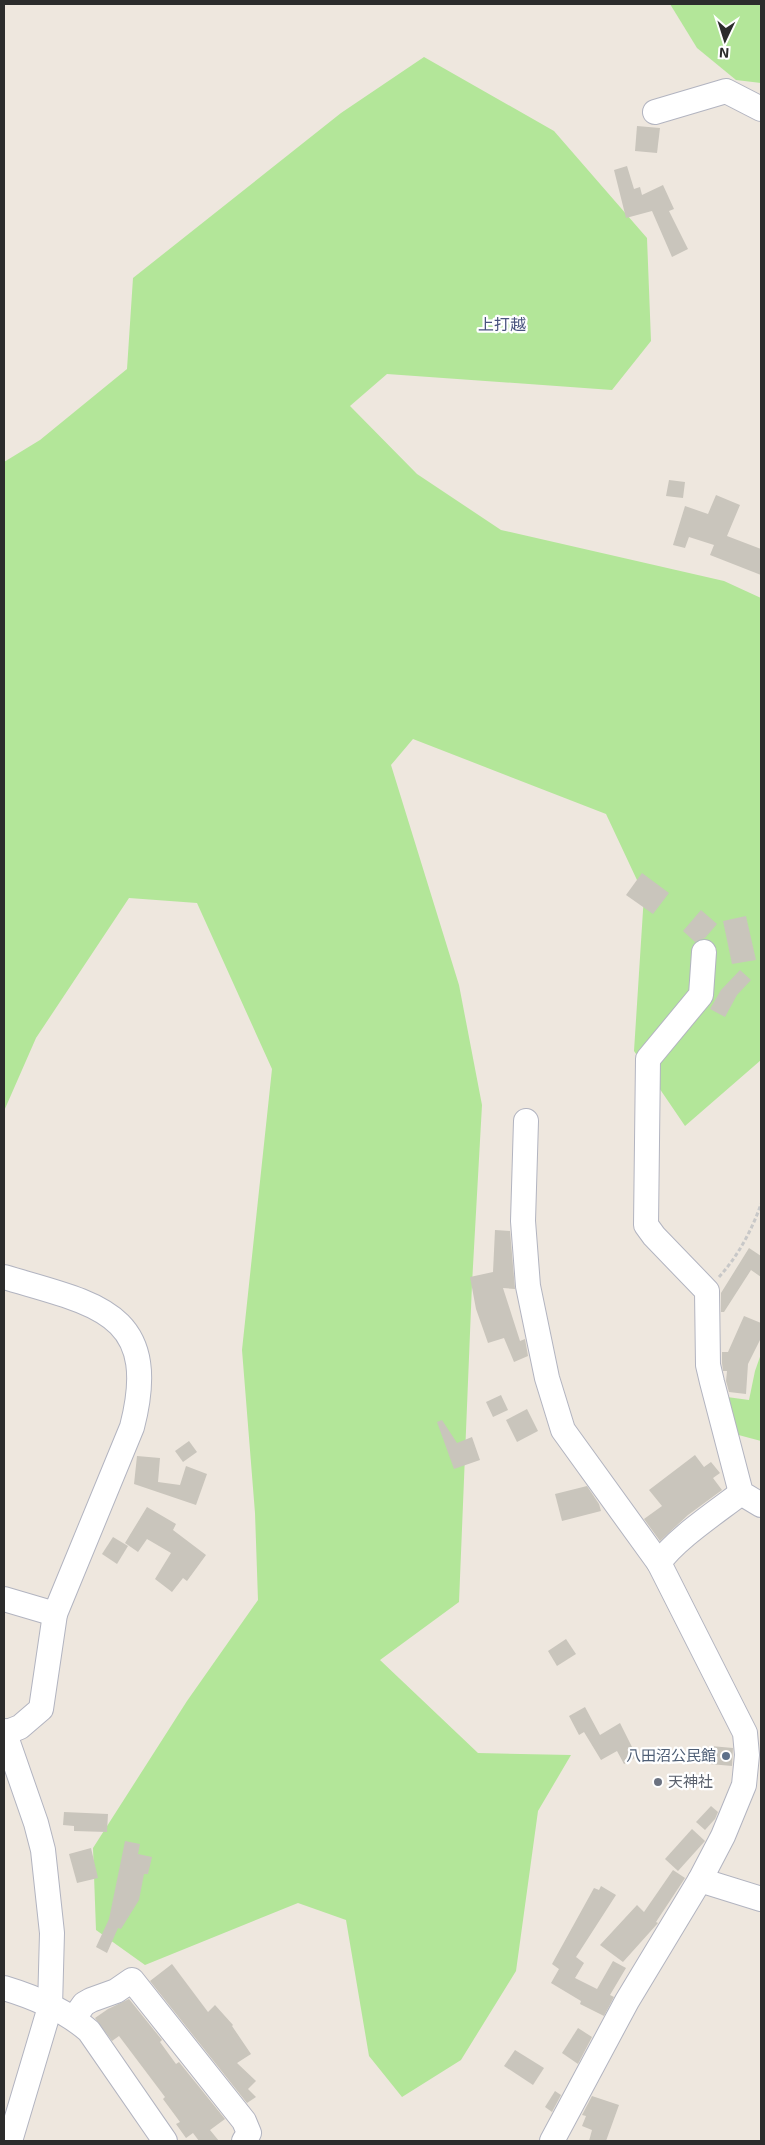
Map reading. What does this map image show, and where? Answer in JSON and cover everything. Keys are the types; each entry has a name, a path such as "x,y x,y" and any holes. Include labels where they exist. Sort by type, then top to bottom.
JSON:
{"street":[{"path":"655,112 726,91 761,109"},
{"path":"704,952 701,995 648,1059 646,1226 707,1291 708,1365 741,1493 761,1505"},
{"path":"526,1121 523,1221 528,1286 546,1378 563,1430 660,1564 745,1733 747,1755 744,1785 723,1836 700,1880 627,2002 552,2141"},
{"path":"4,1276 84,1301 115,1319 130,1336 135,1349 139,1378 137,1408 132,1427 55,1614 41,1709 25,1724 4,1732 43,1850 52,1933 50,2007 10,2141"},
{"path":"660,1564 665,1554 676,1544 741,1493"},
{"path":"4,1599 55,1614"},
{"path":"700,1880 761,1899"},
{"path":"74,2018 84,2004 116,1991 132,1980 244,2121 249,2132 244,2141"},
{"path":"4,1988 20,1993 74,2018 89,2031 165,2141"}],"path":[{"path":"707,1291 728,1267 754,1226 761,1204"}],"green space":[{"path":"670,4 761,4 761,83 736,80 697,48"},
{"path":"424,57 554,131 647,238 651,341 612,390 387,374 350,406 417,474 501,530 724,581 761,598 761,1060 685,1126 634,1051 644,895 606,814 413,739 391,765 459,985 482,1105 472,1284 459,1602 380,1660 478,1753 571,1755 538,1811 516,1971 461,2060 402,2097 369,2056 346,1920 298,1903 145,1965 96,1930 93,1848 187,1701 258,1600 255,1513 242,1350 272,1069 197,903 129,898 36,1038 4,1111 4,462 40,440 127,369 133,278 341,113"},
{"path":"761,1354 761,1441 731,1433 727,1397 749,1400 755,1371"}],"building":[{"path":"637,126 660,128 657,153 635,151"},
{"path":"627,166 634,189 640,187 642,195 663,185 674,209 669,211 688,249 672,257 652,211 626,218 614,170"},
{"path":"669,480 685,482 683,498 666,496"},
{"path":"716,495 740,505 727,536 761,549 761,575 710,555 714,545 689,537 685,548 673,545 685,506 708,514"},
{"path":"642,873 669,893 653,914 626,895"},
{"path":"701,910 717,924 705,938 695,942 683,931"},
{"path":"746,916 756,960 732,964 723,921"},
{"path":"740,970 751,980 737,995 725,1017 710,1009 721,990"},
{"path":"495,1230 510,1231 515,1289 503,1288 520,1341 525,1339 528,1356 514,1362 504,1338 488,1343 476,1309 470,1277 493,1272"},
{"path":"749,1248 761,1256 761,1277 751,1270 724,1312 721,1312 721,1293"},
{"path":"744,1316 761,1323 761,1338 748,1364 746,1394 729,1392 726,1381 727,1371 723,1371 722,1363 722,1352 728,1352"},
{"path":"501,1395 508,1410 493,1417 486,1402"},
{"path":"527,1409 538,1431 517,1442 506,1420"},
{"path":"442,1420 457,1443 472,1437 480,1460 454,1469 437,1422"},
{"path":"189,1441 197,1452 183,1462 175,1451"},
{"path":"695,1455 704,1467 711,1462 720,1473 713,1478 722,1490 688,1515 660,1541 644,1519 662,1506 649,1490"},
{"path":"137,1456 160,1458 158,1482 180,1485 186,1466 207,1474 196,1505 134,1484"},
{"path":"587,1486 599,1504 601,1511 562,1521 555,1494"},
{"path":"147,1507 176,1524 173,1530 206,1555 187,1581 183,1578 172,1592 155,1579 171,1553 147,1539 138,1552 125,1543"},
{"path":"113,1537 128,1546 117,1564 102,1554"},
{"path":"566,1639 576,1654 557,1666 548,1651"},
{"path":"585,1707 600,1735 620,1723 637,1757 624,1764 617,1751 601,1760 584,1732 579,1735 569,1716"},
{"name":"八田沼公民館","path":"711,1746 733,1748 732,1766 710,1764"},
{"path":"711,1806 718,1812 715,1819 705,1830 696,1822"},
{"path":"64,1812 108,1814 107,1832 74,1831 74,1826 63,1825"},
{"path":"692,1829 705,1841 678,1871 665,1859"},
{"path":"125,1841 140,1844 138,1854 152,1857 148,1874 144,1874 139,1900 121,1929 118,1928 107,1953 96,1947 109,1919"},
{"path":"91,1848 98,1878 77,1883 69,1854"},
{"path":"673,1870 685,1878 656,1922 658,1923 623,1962 600,1945 637,1905 644,1912"},
{"path":"601,1886 616,1895 576,1957 584,1963 575,1978 597,1989 613,1961 626,1968 610,1995 614,1997 604,2016 580,2004 581,2001 551,1983 559,1969 552,1964 594,1888 599,1890"},
{"path":"172,1964 208,2012 215,2005 233,2025 251,2054 237,2063 256,2081 248,2089 256,2097 247,2103 150,1981"},
{"path":"129,1999 162,2040 160,2042 176,2064 179,2062 225,2119 210,2130 219,2141 199,2141 193,2133 186,2138 176,2124 180,2122 163,2099 165,2097 119,2036 112,2041 95,2018 108,2009"},
{"path":"578,2028 592,2037 578,2064 562,2053"},
{"path":"515,2050 544,2068 533,2085 504,2066"},
{"path":"555,2091 561,2095 552,2112 545,2107"},
{"path":"592,2096 619,2105 606,2141 589,2141 592,2130 582,2126 586,2116 582,2115"}],"place":[{"name":"八田沼公民館","path":"726,1756"},
{"name":"天神社","path":"658,1782"}],"district":[{"name":"上打越","path":"502,324"}]}
